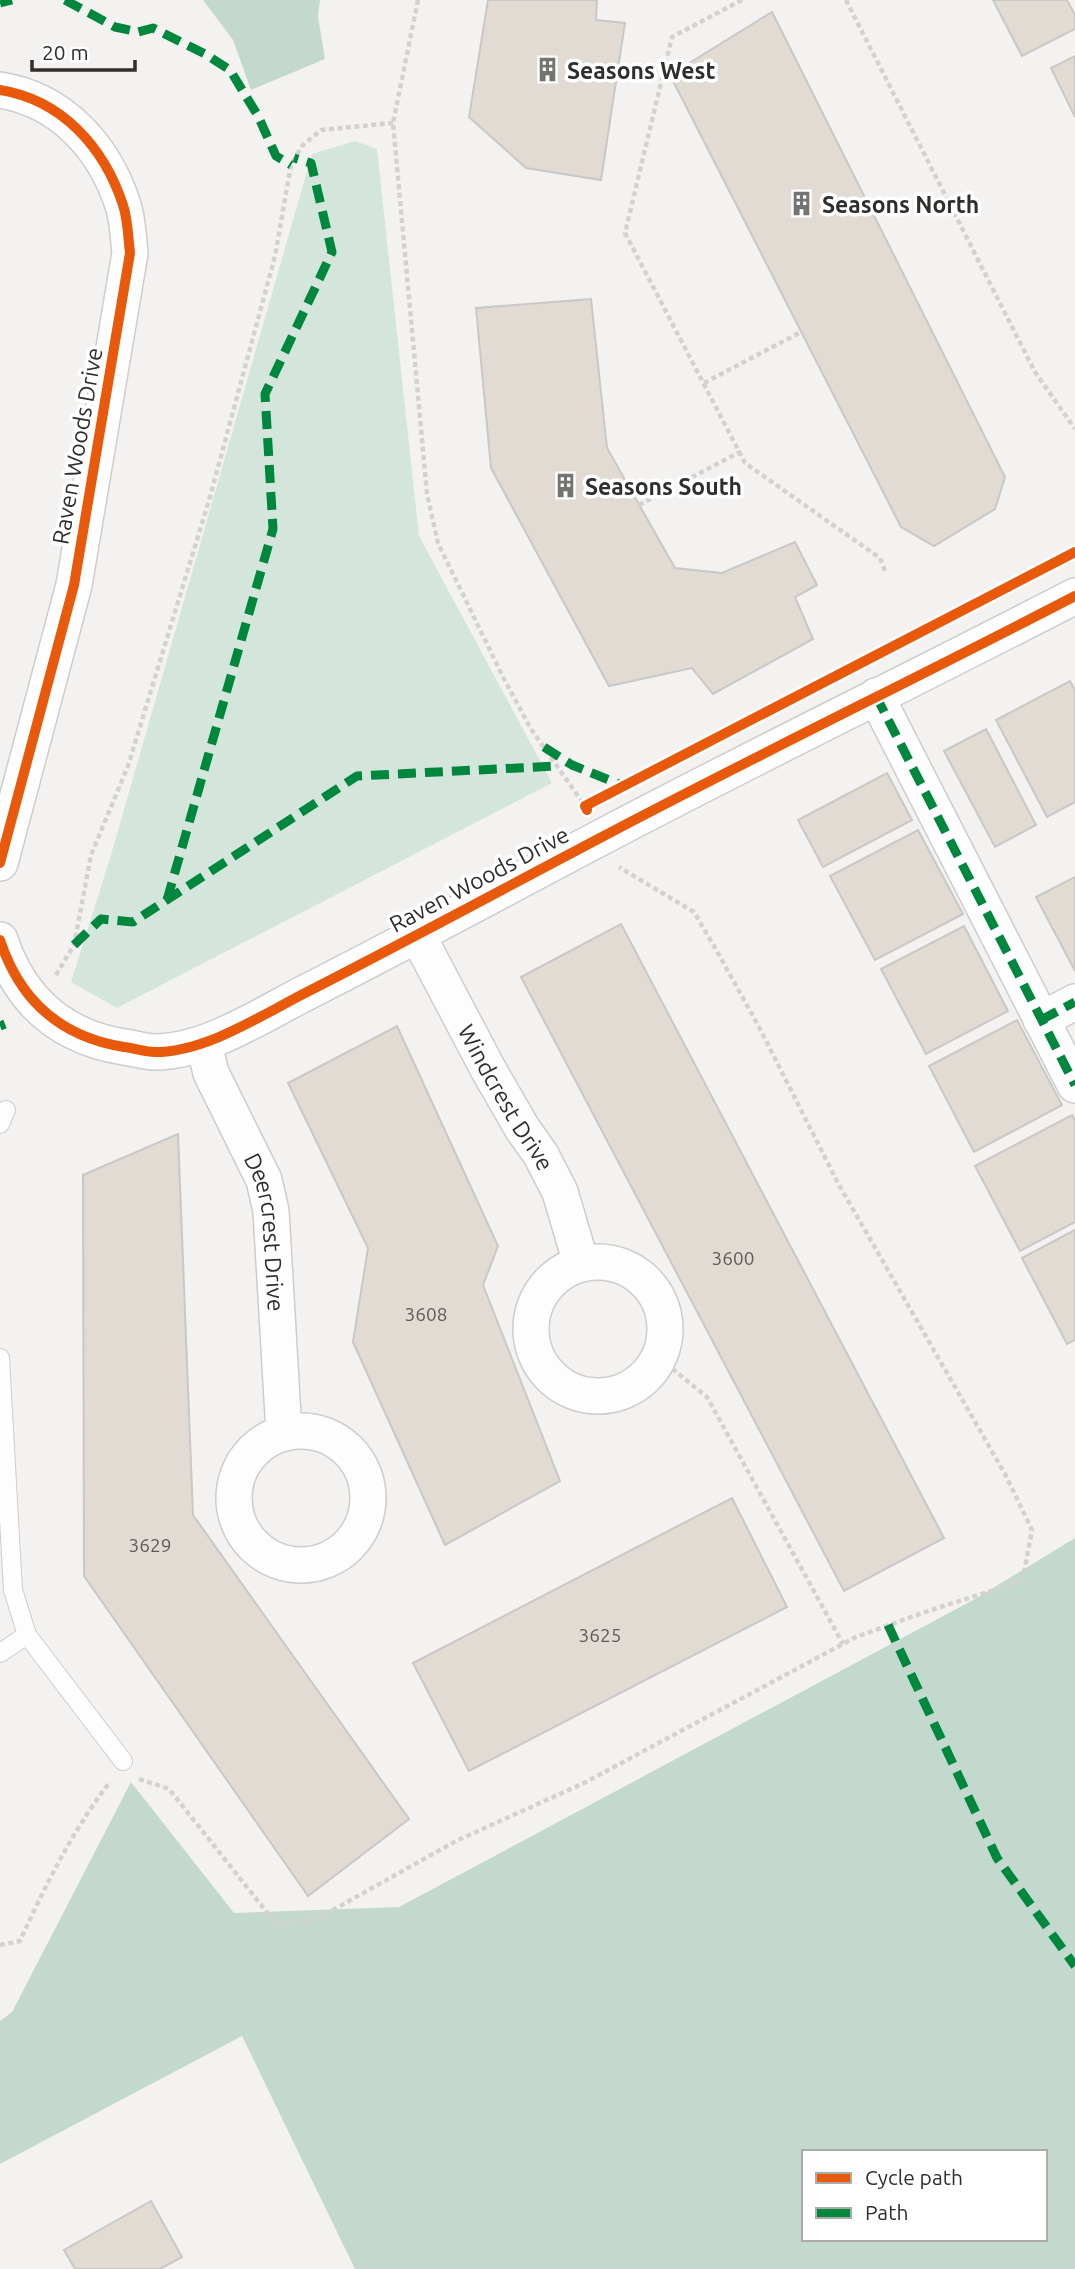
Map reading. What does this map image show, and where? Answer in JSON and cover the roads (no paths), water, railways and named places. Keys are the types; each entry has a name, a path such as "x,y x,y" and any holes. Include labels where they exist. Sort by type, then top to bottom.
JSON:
{"street":[{"name":"Raven Woods Drive","path":"0,90 42,103 70,120 102,158 124,206 130,253 74,585 0,863"},
{"name":"Raven Woods Drive","path":"0,940 11,966 35,1002 52,1019 71,1031 107,1044 155,1052 204,1044 418,936 601,837 1075,596"},
{"path":"876,696 1075,1085"},
{"name":"Windcrest Drive","path":"418,936 488,1069 541,1155 560,1192 581,1263"},
{"path":"1041,1020 1075,1002"},
{"name":"Deercrest Drive","path":"204,1044 211,1073 264,1180 271,1211 284,1433"},
{"path":"603,1261 624,1266 642,1278 656,1295 664,1315 665,1337 659,1358 647,1376 629,1389 609,1396 586,1396 564,1388 547,1373 535,1354 530,1331 533,1309 543,1288 560,1272 581,1263 603,1261"}],"lane":[{"path":"0,1358 13,1590 27,1635 126,1768"},
{"path":"0,1653 27,1635"}],"place":[{"name":"Seasons West","path":"547,70"},
{"name":"Seasons North","path":"802,204"},
{"name":"Seasons South","path":"565,486"}]}
